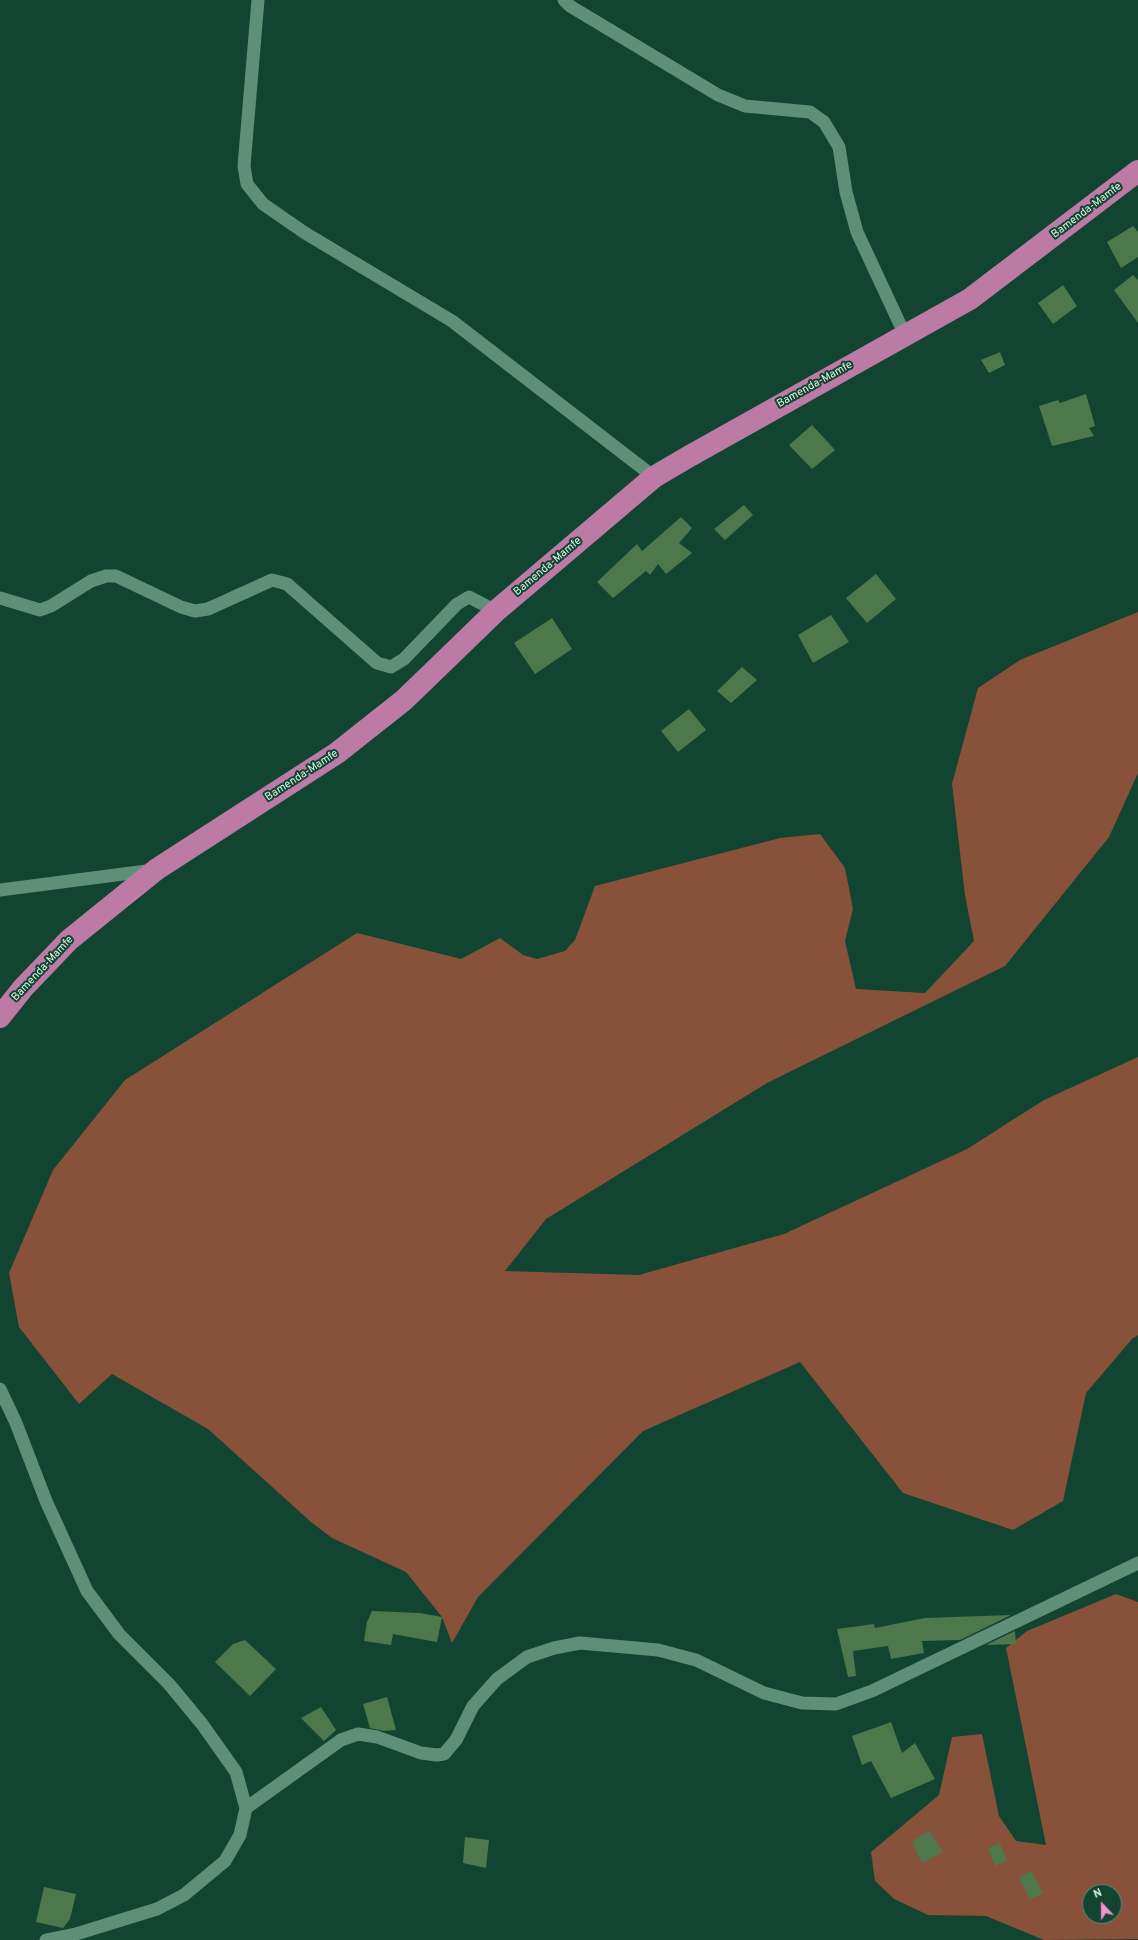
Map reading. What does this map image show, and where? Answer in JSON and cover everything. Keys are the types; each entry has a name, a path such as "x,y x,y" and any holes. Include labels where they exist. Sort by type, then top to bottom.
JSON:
{"highway":[{"name":"Bamenda-Mamfe","path":"0,1017 23,988 69,940 157,870 337,753 404,700 496,611 654,478 688,457 970,299 1138,171"}],"street":[{"path":"258,0 244,166 247,184 263,204 305,233 452,321 654,478"},
{"path":"564,0 570,6 718,95 744,106 810,112 824,122 839,147 846,192 857,232 905,335"},
{"path":"0,598 40,610 51,606 91,582 106,576 116,576 181,607 195,610 208,609 272,580 287,584 377,662 391,667 404,659 457,604 469,597 496,611"},
{"path":"0,890 157,870"},
{"path":"0,1389 16,1423 46,1501 88,1591 120,1634 169,1684 202,1724 236,1772 246,1808 240,1835 226,1861 184,1896 157,1909 76,1934 46,1940"},
{"path":"246,1808 340,1740 358,1734 378,1737 421,1753 437,1755 444,1754 456,1740 473,1706 497,1679 527,1657 554,1648 580,1644 658,1650 696,1660 764,1693 802,1703 836,1704 872,1691 1138,1563"}],"shaded area":[{"path":"1138,612 1138,773 1109,837 1005,966 767,1083 546,1219 505,1271 639,1275 784,1234 967,1149 1044,1100 1138,1057 1138,1335 1132,1339 1086,1393 1063,1501 1013,1530 903,1493 800,1362 643,1431 478,1597 452,1643 442,1617 406,1572 332,1538 311,1522 208,1429 112,1374 79,1404 19,1327 9,1273 53,1170 125,1080 357,933 461,959 500,938 523,955 537,959 565,951 575,940 595,886 780,838 820,834 845,868 853,909 845,941 856,989 925,993 974,941 965,895 952,784 978,688 1020,660"},
{"path":"1116,1594 1138,1602 1138,1939 1044,1940 986,1916 928,1915 894,1899 875,1881 871,1852 939,1795 952,1737 982,1734 999,1816 1016,1841 1046,1845 1006,1648 1027,1631"}],"building":[{"path":"1133,226 1138,232 1138,257 1121,268 1107,242"},
{"path":"1133,275 1138,280 1138,323 1114,290"},
{"path":"1063,285 1077,306 1053,324 1038,303"},
{"path":"1000,352 1005,365 989,373 981,360"},
{"path":"1086,394 1095,426 1089,428 1094,436 1052,446 1039,406 1058,400 1060,403"},
{"path":"812,425 835,450 812,469 789,445"},
{"path":"744,505 753,515 725,540 714,529"},
{"path":"681,517 692,528 679,543 692,553 666,574 658,564 650,575 646,571 613,598 597,582 637,544 642,551"},
{"path":"876,574 896,599 867,623 846,598"},
{"path":"831,615 849,642 813,663 798,635"},
{"path":"552,618 572,649 535,674 514,643"},
{"path":"742,667 757,680 731,703 717,691"},
{"path":"689,709 706,730 678,752 661,731"},
{"path":"372,1611 420,1613 442,1617 437,1642 393,1634 391,1645 364,1641 367,1622"},
{"path":"1011,1615 960,1640 922,1641 924,1653 891,1659 888,1646 853,1651 856,1676 848,1677 837,1629 874,1624 875,1628 925,1618"},
{"path":"1015,1631 1016,1644 986,1645"},
{"path":"245,1640 276,1669 250,1696 215,1662 233,1644"},
{"path":"387,1697 396,1730 384,1731 370,1728 363,1704"},
{"path":"321,1707 336,1730 324,1741 301,1718"},
{"path":"891,1722 902,1753 915,1743 935,1779 891,1798 871,1761 862,1765 852,1736"},
{"path":"929,1830 943,1852 922,1863 912,1842"},
{"path":"465,1837 489,1840 486,1868 463,1863"},
{"path":"1000,1843 1007,1861 995,1866 988,1848"},
{"path":"1032,1871 1043,1894 1030,1899 1019,1877"},
{"path":"44,1887 76,1894 70,1919 63,1928 36,1922"}]}
